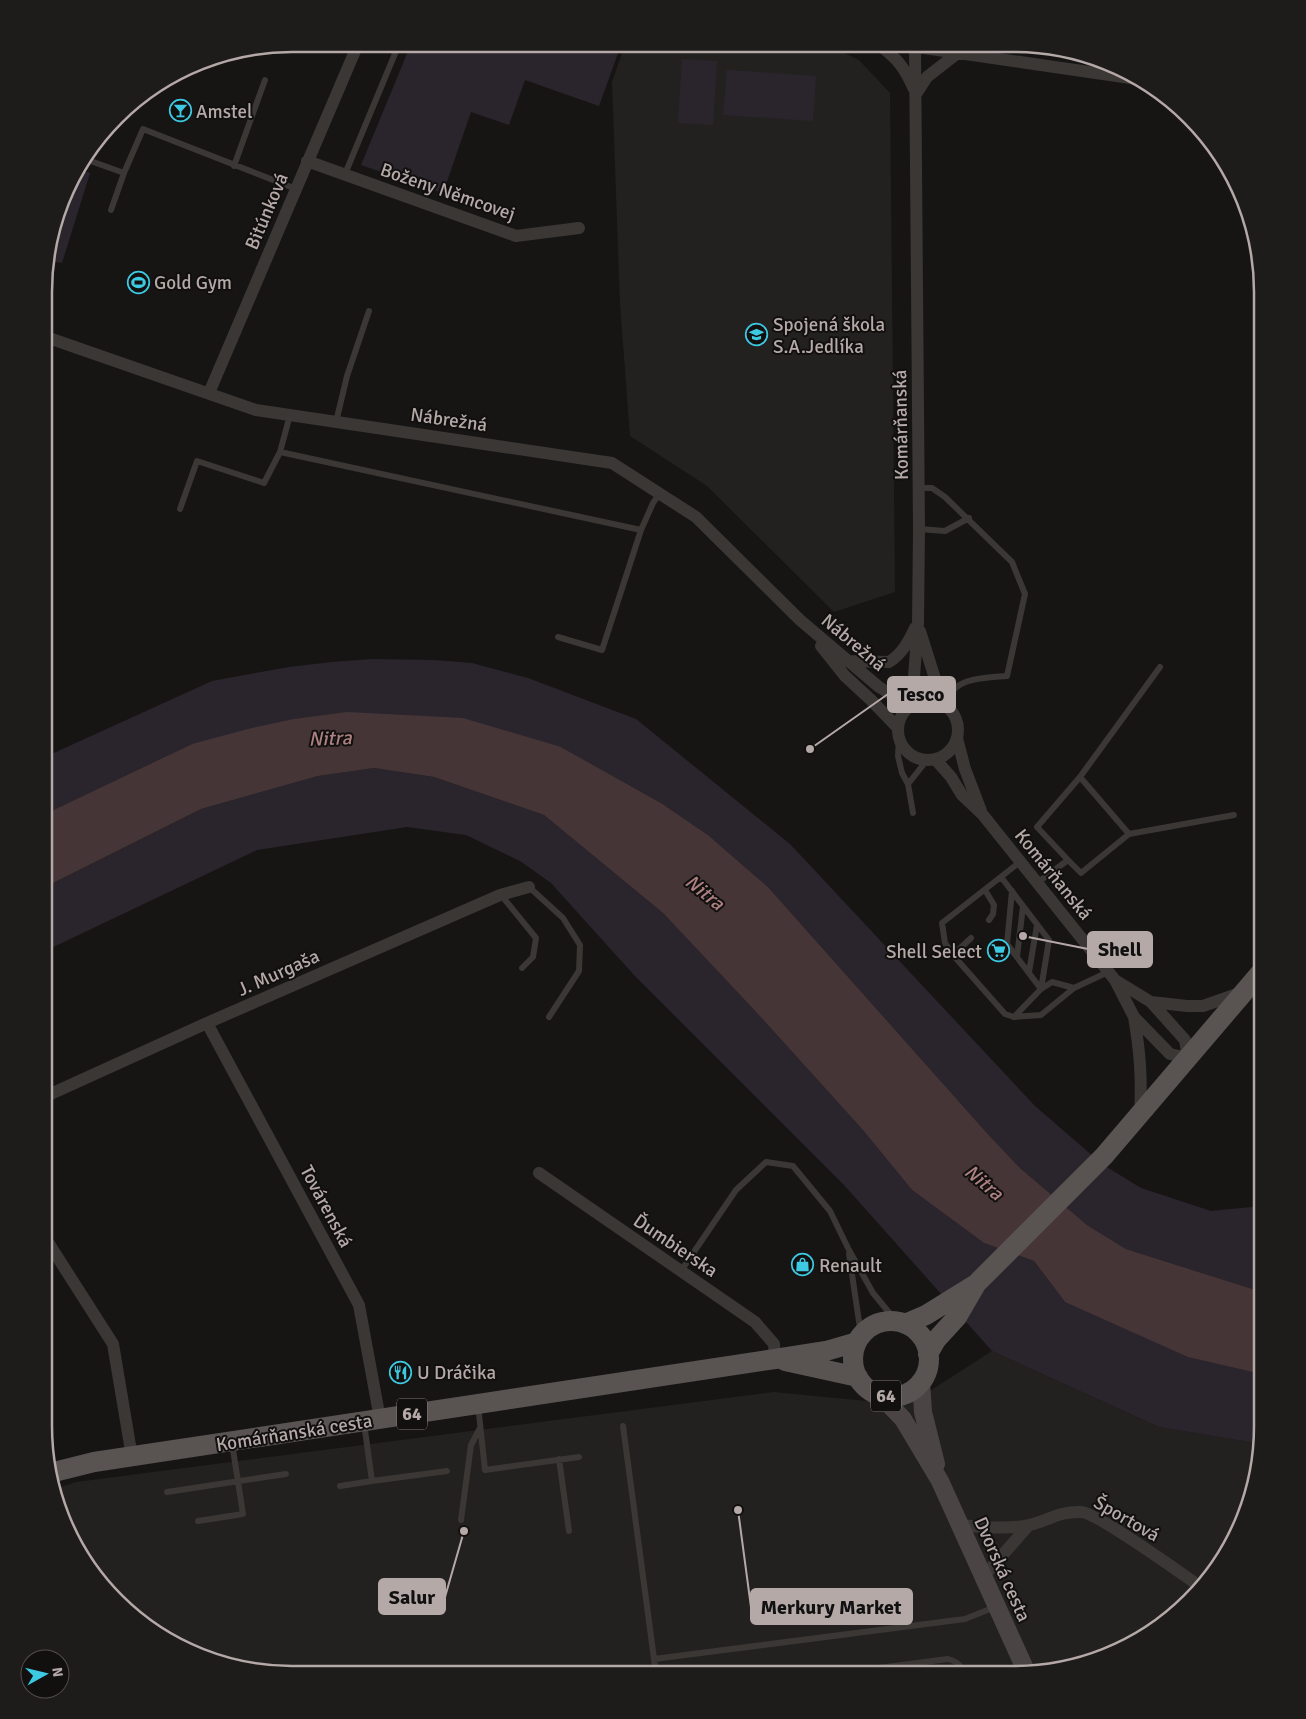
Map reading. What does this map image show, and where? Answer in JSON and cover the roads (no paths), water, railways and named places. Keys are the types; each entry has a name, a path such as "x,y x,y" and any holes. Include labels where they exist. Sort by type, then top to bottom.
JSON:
{"main road":[{"name":"64","path":"976,1284 957,1318 936,1340 928,1354 926,1371 921,1381 913,1389 903,1394 891,1396 880,1395 865,1386 855,1371 853,1356 859,1339 868,1328 877,1323 886,1321 900,1322 926,1315 976,1284 1104,1156 1254,982"},
{"path":"900,1322 917,1331 928,1354"},
{"name":"Komárňanská cesta","path":"57,1472 94,1462 826,1351 859,1339"},
{"name":"Komárňanská cesta","path":"775,1359 858,1377"}],"street":[{"name":"Bitúnková","path":"209,393 355,52"},
{"path":"887,52 905,69 916,94"},
{"name":"Komárňanská","path":"913,52 916,94 920,488 918,623 911,705 899,720 898,733 903,747 909,754 931,760 951,777 962,795 983,815 1112,976"},
{"path":"916,94 928,77 952,52"},
{"path":"973,52 1117,76"},
{"name":"Boženy Němcovej","path":"308,161 516,236 579,228"},
{"name":"Nábrežná","path":"52,339 256,410 612,463 696,517 800,620 879,688 911,705"},
{"name":"Nábrežná","path":"800,620 845,676 872,700 898,733"},
{"path":"847,661 889,662 906,646 918,623"},
{"name":"Komárňanská","path":"918,623 946,706 957,722 957,738 965,769 983,815"},
{"path":"911,705 927,700 946,706"},
{"path":"931,760 949,752 957,738"},
{"name":"J. Murgaša","path":"52,1093 500,894 529,887"},
{"path":"1112,976 1151,1002 1185,1040 1188,1058 1170,1054 1134,1017 1112,976"},
{"path":"1151,1002 1203,1006 1247,990"},
{"path":"1134,1017 1141,1056 1142,1088 1140,1114"},
{"name":"Továrenská","path":"207,1023 359,1305 372,1420"},
{"name":"Ďumbierska","path":"539,1173 755,1322 774,1344 775,1359"},
{"path":"52,1249 113,1344 132,1457"},
{"name":"Dvorská cesta","path":"921,1381 923,1412 940,1481"},
{"name":"Dvorská cesta","path":"880,1395 903,1419 940,1481 1023,1666"},
{"name":"Športová","path":"960,1524 981,1528 1028,1526 1057,1514 1082,1512 1103,1522 1196,1583"},
{"name":"Športová","path":"983,1577 1028,1526"}],"lane":[{"path":"345,174 396,52"},
{"path":"234,166 265,80"},
{"path":"111,210 124,173 143,129 296,189"},
{"path":"92,161 124,173"},
{"path":"336,422 347,376 369,311"},
{"path":"180,509 197,461 264,483 280,452 290,415"},
{"path":"280,452 641,530"},
{"path":"920,488 932,488 945,498 1012,562 1025,594 1007,676 969,680 959,684 952,690 946,706"},
{"path":"558,637 602,650 641,530 653,503 660,493"},
{"path":"920,529 945,531 968,518"},
{"path":"1160,667 1080,777 1036,827 1081,873 1129,834 1234,815"},
{"path":"898,733 898,756 902,773 908,784 913,813"},
{"path":"908,784 931,760"},
{"path":"1080,777 1129,834"},
{"path":"1037,883 1068,860"},
{"path":"1020,862 942,923 945,943 954,955 1005,1014 1014,1017 1041,1015 1074,988 1112,976"},
{"path":"1001,877 1049,940 1041,989"},
{"path":"529,887 563,918 580,945 579,971 548,1017"},
{"path":"985,890 994,905 989,920"},
{"path":"1012,891 1007,944 1041,989"},
{"path":"500,894 536,938 533,956 522,968"},
{"path":"1017,957 1023,906"},
{"path":"1029,972 1037,925"},
{"path":"954,955 970,938"},
{"path":"1014,1017 1041,989 1052,982 1074,988"},
{"path":"682,1271 736,1190 766,1162 793,1166 830,1211 873,1293 900,1322"},
{"path":"849,1250 859,1339"},
{"path":"478,1404 486,1470 580,1456"},
{"path":"372,1420 372,1481"},
{"path":"623,1426 655,1666"},
{"path":"461,1520 471,1445 480,1427"},
{"path":"198,1521 243,1514 232,1442"},
{"path":"559,1459 569,1532"},
{"path":"340,1486 447,1471"},
{"path":"167,1492 286,1474"},
{"path":"654,1659 966,1619 996,1607"},
{"path":"894,1666 948,1659 957,1662 961,1666"}],"water":[{"name":"Nitra","path":"347,712 463,718 561,747 661,803 708,835 768,887 986,1132 1020,1168 1087,1225 1126,1249 1254,1289 1254,1372 1188,1357 1065,1302 1034,1261 984,1243 912,1190 862,1129 663,913 544,815 434,777 374,768 318,776 201,809 52,884 52,811 192,744 294,719"}],"place":[{"name":"Amstel","path":"180,111"},
{"name":"Gold Gym","path":"138,282"},
{"name":"Spojená škola S.A.Jedlíka","path":"757,335"},
{"name":"Tesco","path":"810,749"},
{"name":"Shell","path":"1023,936"},
{"name":"Shell Select","path":"998,951"},
{"name":"Renault","path":"803,1265"},
{"name":"U Dráčika","path":"401,1372"},
{"name":"Merkury Market","path":"738,1510"},
{"name":"Salur","path":"464,1531"}]}
